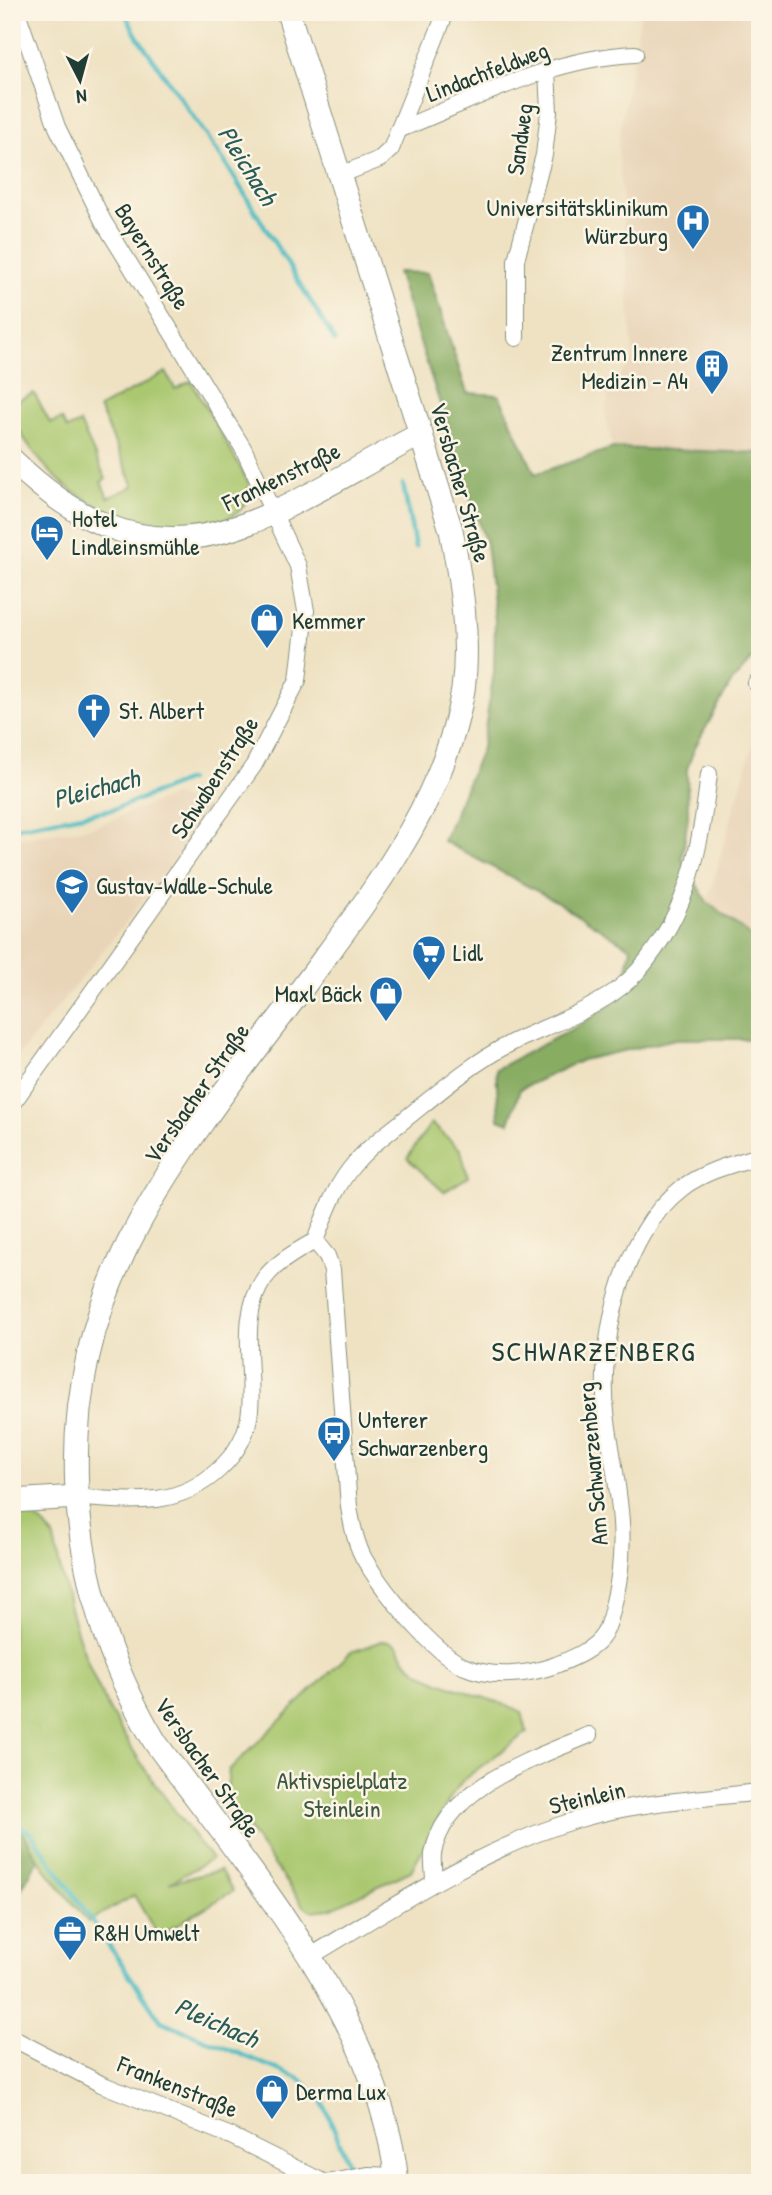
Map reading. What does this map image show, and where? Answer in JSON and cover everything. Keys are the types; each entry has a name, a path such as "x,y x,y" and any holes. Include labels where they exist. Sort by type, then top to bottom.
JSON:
{"main road":[{"name":"Versbacher Straße","path":"288,12 451,530 461,579 465,629 463,689 448,743 426,802 382,878 206,1119 145,1213 124,1251 100,1313 86,1368 77,1446 77,1497 93,1604 134,1707 155,1742 311,1956 362,2058 375,2094 396,2179"},
{"name":"Frankenstraße","path":"12,460 40,488 91,518 143,537 186,540 216,536 272,514 421,434"},
{"path":"12,1501 77,1497"}],"street":[{"name":"Bayernstraße","path":"17,12 57,127 103,221 243,448 272,514"},
{"path":"340,175 380,159 391,149 446,12"},
{"name":"Lindachfeldweg","path":"398,130 487,91 547,70 597,56 635,54"},
{"name":"Sandweg","path":"516,338 516,260 544,155 549,112 547,70"},
{"name":"Schwabenstraße","path":"12,1104 254,765 294,692 304,648 304,593 298,566 272,514"},
{"path":"77,1497 157,1499 180,1493 221,1467 240,1447 250,1411 250,1311 264,1278 315,1241 335,1191 356,1161 380,1140 463,1073 508,1045 616,990 638,971 686,896 699,848 709,774"},
{"name":"Am Schwarzenberg","path":"315,1241 327,1256 332,1270 349,1507 353,1529 365,1561 422,1631 463,1665 487,1673 517,1674 576,1658 604,1634 623,1564 624,1538 608,1422 606,1380 606,1353 622,1272 651,1223 681,1188 717,1169 760,1156"},
{"name":"Steinlein","path":"434,1881 433,1853 451,1813 459,1804 504,1773 589,1735"},
{"name":"Steinlein","path":"311,1956 434,1881 532,1835 591,1816 760,1792"},
{"name":"Frankenstraße","path":"12,2038 101,2084 231,2136 325,2183 344,2177 368,2175 396,2179"}],"shaded area":[{"name":"Universitätsklinikum Würzburg","path":"641,12 760,12 760,453 613,448 605,413 609,390 633,358 618,143"},
{"path":"760,719 760,943 707,902"},
{"name":"Gustav-Walle-Schule","path":"174,795 214,812 12,1064 12,839 93,827"}],"green space":[{"path":"397,272 428,273 467,393 499,395 535,474 613,448 760,453 760,650 731,683 695,747 687,769 688,817 682,859 707,902 760,943 760,1039 676,1039 582,1060 520,1089 509,1123 499,1119 496,1069 578,1026 622,998 631,948 554,900 443,841 482,748 494,672 495,620 486,544"},
{"path":"166,372 175,389 191,381 249,483 245,503 232,516 212,523 188,525 136,518 98,506 70,489 47,468 25,440 14,416 12,403 34,393 50,423 62,419 67,429 80,423 106,479 101,482 108,498 134,486 99,408"},
{"path":"431,1123 461,1150 468,1177 444,1192 407,1158"},
{"path":"12,1514 38,1520 47,1527 54,1539 67,1598 101,1693 138,1758 212,1859 169,1883 220,1870 233,1891 158,1936 134,1895 88,1922 38,1860 24,1834 12,1826 12,1577 15,1577"},
{"name":"Aktivspielplatz Steinlein","path":"382,1641 392,1642 399,1647 405,1660 433,1679 522,1712 527,1732 463,1780 451,1796 411,1871 330,1909 311,1911 304,1906 226,1798 229,1770 351,1652"},
{"path":"12,1826 24,1834 38,1860 12,1905 15,1874"}],"waterway":[{"name":"Pleichach","path":"124,12 137,36 226,164 335,341"},
{"name":"Pleichach","path":"403,484 415,547"},
{"name":"Pleichach","path":"12,828 115,809 188,780"},
{"name":"Pleichach","path":"12,1821 32,1834 161,2021 300,2079 322,2100 347,2160 348,2175"}],"place":[{"name":"Universitätsklinikum Würzburg","path":"693,251"},
{"name":"Zentrum Innere Medizin - A4","path":"712,396"},
{"name":"Hotel Lindleinsmühle","path":"47,562"},
{"name":"Kemmer","path":"267,650"},
{"name":"St. Albert","path":"94,740"},
{"name":"Gustav-Walle-Schule","path":"72,915"},
{"name":"Lidl","path":"429,982"},
{"name":"Maxl Bäck","path":"386,1023"},
{"name":"Unterer Schwarzenberg","path":"334,1463"},
{"name":"R&H Umwelt","path":"70,1962"},
{"name":"Derma Lux","path":"272,2121"}],"district":[{"name":"SCHWARZENBERG","path":"594,1351"}]}
